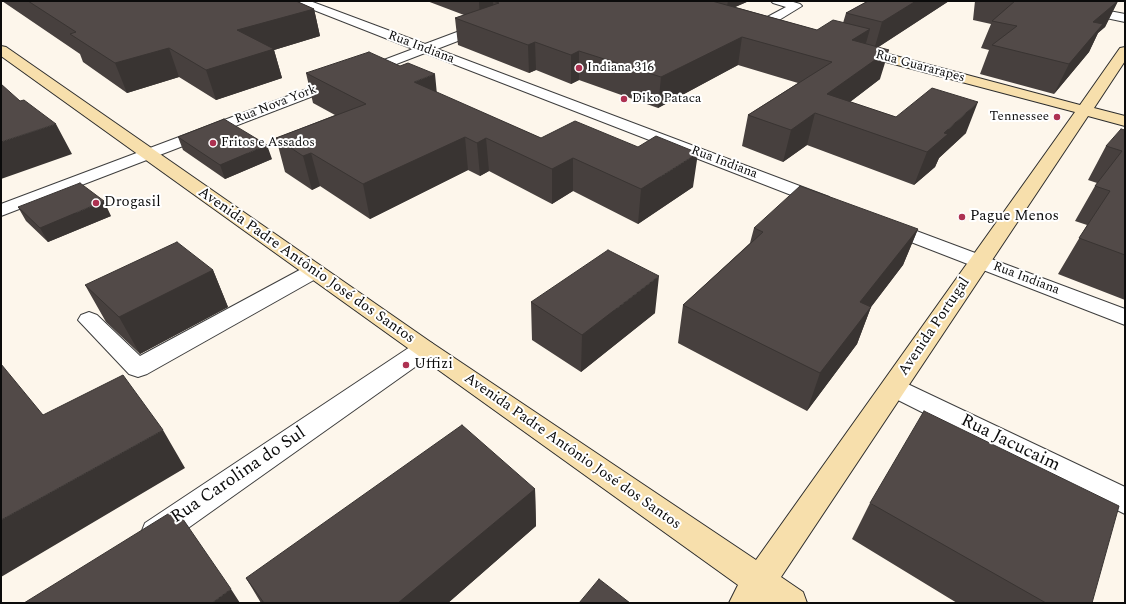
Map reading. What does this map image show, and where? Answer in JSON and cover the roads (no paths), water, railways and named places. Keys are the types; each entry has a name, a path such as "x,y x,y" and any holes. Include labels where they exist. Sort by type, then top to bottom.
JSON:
{"street":[{"name":"Rua Indiana","path":"300,1 839,207"},
{"path":"762,25 796,6 777,1"},
{"path":"1040,1 1125,18"},
{"name":"Rua Nova York","path":"1,210 498,21"},
{"path":"747,21 776,29"},
{"name":"Rua Guararapes","path":"842,46 1125,121"},
{"name":"Avenida Padre Antônio José dos Santos","path":"1,50 424,349 792,603"},
{"name":"Avenida Portugal","path":"745,603 1125,51"},
{"name":"Rua Indiana","path":"876,222 1125,317"},
{"path":"89,320 138,368 314,271"},
{"name":"Rua Carolina do Sul","path":"138,545 424,349"},
{"name":"Rua Jacucaim","path":"895,386 1125,501"}],"place":[{"name":"Indiana 316","path":"579,68"},
{"name":"Diko Pataca","path":"624,99"},
{"name":"Tennessee","path":"1057,117"},
{"name":"Fritos e Assados","path":"213,143"},
{"name":"Drogasil","path":"96,203"},
{"name":"Pague Menos","path":"962,217"},
{"name":"Uffizi","path":"406,365"}]}
